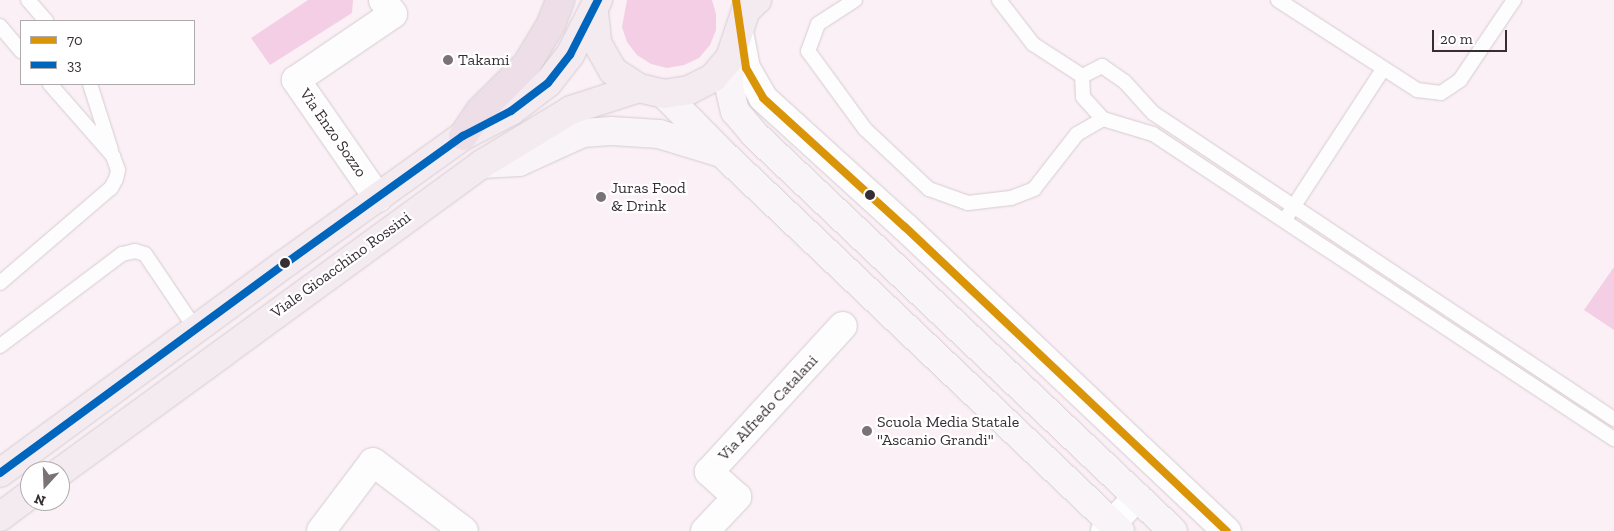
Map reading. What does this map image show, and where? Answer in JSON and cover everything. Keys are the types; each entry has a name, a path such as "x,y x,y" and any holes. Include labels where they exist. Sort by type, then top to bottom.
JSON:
{"highway":[{"path":"463,136 480,110 527,64 548,30 560,0"}],"main road":[{"name":"Viale Gioacchino Rossini","path":"736,0 739,32"},
{"name":"Viale Gioacchino Rossini","path":"70,465 482,164 572,110 651,91 689,90 713,78 730,58 746,10 758,0"},
{"name":"Viale Gioacchino Rossini","path":"0,473 195,328 463,136 511,112 548,83 570,54 596,6"},
{"name":"Viale Gioacchino Rossini","path":"596,6 597,43 613,70 651,91"},
{"path":"0,517 20,502"}],"street":[{"name":"Via Enzo Sozzo","path":"378,198 296,80 393,14 383,0"},
{"path":"739,32 746,68 763,98 905,227 1227,531"},
{"path":"730,58 729,86 735,112 754,134 1172,531"},
{"path":"651,91 722,153 1112,529 1137,497"},
{"path":"482,164 519,162 583,133 612,131 659,134 722,153"},
{"name":"Via Alfredo Catalani","path":"705,531 737,497 709,472 843,326"},
{"path":"321,531 373,462 464,531"}],"lane":[{"path":"28,0 45,20"},
{"path":"854,0 818,24 808,51 865,130 929,189 968,203 1011,198 1034,189 1077,134 1103,119"},
{"path":"999,0 1033,44 1082,76"},
{"path":"1278,0 1417,90 1441,93 1460,80 1514,0"},
{"path":"0,26 20,50"},
{"path":"1082,76 1102,66 1125,82 1153,113 1614,419"},
{"path":"1285,220 1383,69"},
{"path":"1082,76 1083,97 1103,119 1154,134 1614,439"},
{"path":"51,85 113,156"},
{"path":"0,283 110,188 118,170 90,85"},
{"path":"0,346 122,254 135,251 144,254 195,328"}],"shaded area":[{"path":"308,0 353,0 352,13 270,65 251,38"},
{"path":"627,0 712,0 716,14 716,30 710,45 699,58 684,65 667,68 651,64 637,55 627,42 622,27"},
{"path":"1614,267 1614,330 1584,310"}],"transit line":[{"name":"33","path":"0,473 463,136 511,111 548,83 570,55 598,0"},
{"name":"70","path":"736,0 746,68 763,98 905,227 1227,531"}],"place":[{"name":"Takami","path":"448,60"},
{"name":"Juras Food & Drink","path":"601,197"},
{"name":"Scuola Media Statale \"Ascanio Grandi\"","path":"867,431"}]}
